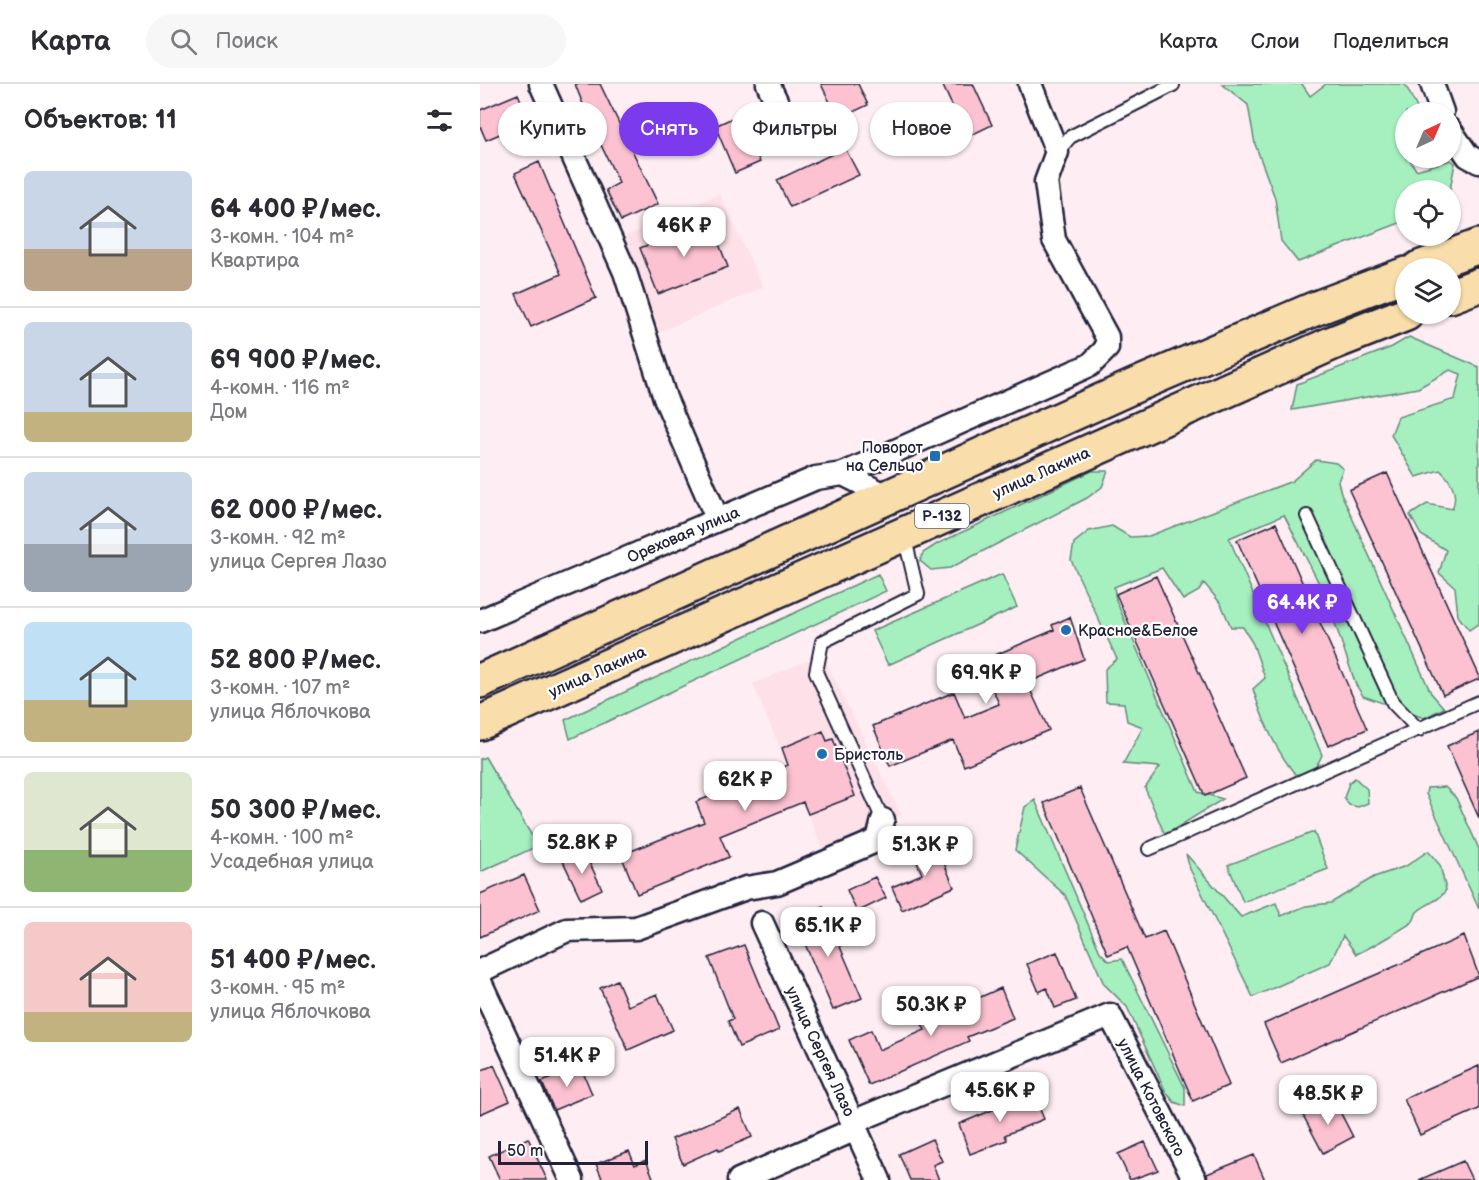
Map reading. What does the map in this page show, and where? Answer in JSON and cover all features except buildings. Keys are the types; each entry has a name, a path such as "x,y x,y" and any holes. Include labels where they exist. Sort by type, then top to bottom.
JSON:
{"highway":[{"path":"1446,258 1479,246"},
{"name":"Р-132","path":"480,681 888,496 1303,313 1395,278"},
{"path":"1461,292 1479,285"},
{"name":"улица Лакина","path":"480,723 1335,342 1395,318"}],"street":[{"path":"541,84 625,272 665,398 717,518"},
{"path":"768,84 777,102"},
{"path":"1030,84 1057,152"},
{"path":"1432,84 1439,102"},
{"path":"1461,146 1468,156 1479,162"},
{"name":"Ореховая улица","path":"480,621 717,518 816,478 843,474 1090,365 1107,348 1107,337 1054,240 1046,182 1057,152"},
{"path":"843,474 888,496"},
{"path":"480,971 567,930 636,928 746,888 777,883 878,840 884,820"},
{"name":"улица Сергея Лазо","path":"762,923 879,1180"},
{"path":"480,982 572,1180"},
{"name":"улица Котовского","path":"855,1126 1110,1015 1195,1180"},
{"path":"739,1180 855,1126"}],"lane":[{"path":"1057,152 1071,137 1173,85"},
{"path":"1306,516 1393,703 1419,730"},
{"path":"884,820 816,672 822,642 918,594 903,534"},
{"path":"1149,849 1479,702"}],"shaded area":[{"path":"719,194 763,287 655,334 615,241"},
{"path":"822,654 901,815 824,852 753,684"}],"green space":[{"path":"1222,84 1302,84 1310,96 1326,84 1405,84 1414,102 1395,102 1395,168 1415,168 1416,170 1454,168 1452,180 1395,180 1395,225 1298,262 1281,241 1275,198 1255,144 1248,105"},
{"path":"1409,337 1479,367 1479,623 1469,630 1458,616 1455,587 1439,573 1446,550 1421,535 1410,515 1427,504 1452,509 1455,498 1453,488 1448,478 1440,470 1416,477 1391,435 1398,417 1455,399 1461,374 1450,370 1418,388 1292,410 1297,384 1392,347"},
{"path":"1316,460 1336,463 1343,469 1338,481 1341,493 1431,693 1444,708 1424,718 1363,696 1356,685 1326,597 1284,515 1229,538 1322,755 1318,764 1309,773 1295,774 1275,744 1253,689 1265,678 1253,644 1243,627 1231,627 1221,604 1204,583 1199,591 1183,600 1162,568 1114,587 1116,600 1198,792 1223,799 1165,835 1145,788 1160,767 1123,764 1143,727 1127,721 1124,703 1106,702 1105,669 1117,659 1071,560 1074,543 1089,531 1112,526 1130,537 1149,536 1292,481"},
{"path":"1092,471 1108,471 1102,487 1087,498 950,568 931,570 920,561 923,553 937,544"},
{"path":"878,574 886,591 570,739 565,720"},
{"path":"1002,574 1017,607 888,665 872,631"},
{"path":"485,757 538,846 480,872 480,759"},
{"path":"1355,778 1367,789 1368,803 1358,807 1349,805 1344,798 1349,783"},
{"path":"1445,787 1456,798 1479,849 1479,909 1426,794 1427,788"},
{"path":"1035,800 1100,952 1109,961 1122,959 1185,1088 1185,1106 1174,1102 1166,1092 1127,1007 1104,984 1065,895 1015,850 1025,807"},
{"path":"1314,832 1328,869 1243,902 1228,865"},
{"path":"1428,851 1440,865 1446,890 1440,897 1417,912 1413,921 1356,954 1343,936 1330,963 1253,997 1190,869 1186,854 1241,917 1276,903 1281,916 1306,906 1331,903 1374,877 1406,866"}],"place":[{"name":"Поворот на Сельцо","path":"935,456"},
{"name":"Красное&Белое","path":"1066,630"},
{"name":"Бристоль","path":"822,754"}]}
